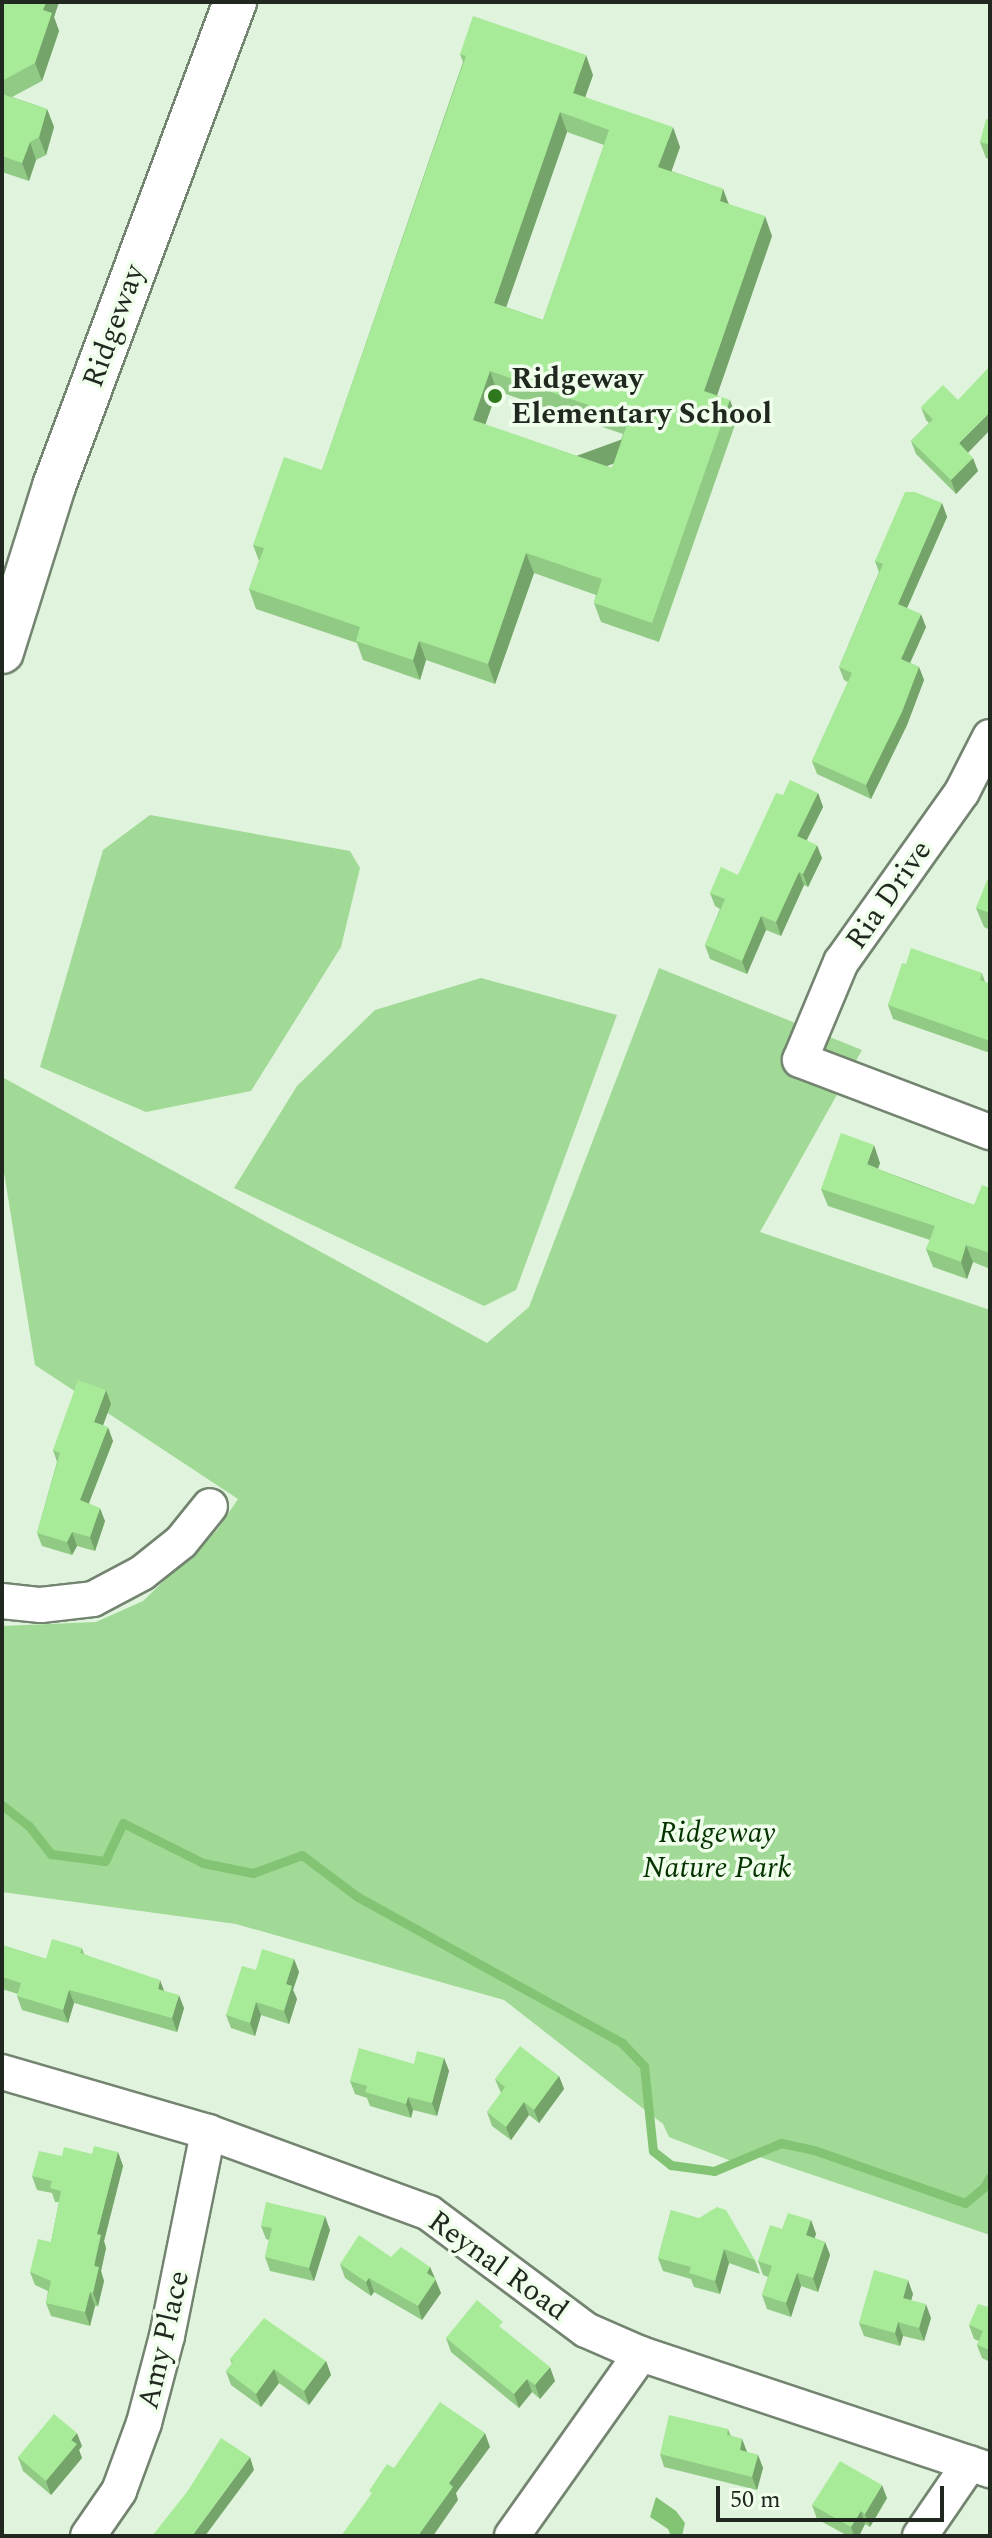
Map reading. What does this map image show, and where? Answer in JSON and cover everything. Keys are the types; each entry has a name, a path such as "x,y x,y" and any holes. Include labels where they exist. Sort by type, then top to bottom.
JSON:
{"street":[{"name":"Ridgeway","path":"2,652 12,580 54,486 235,2"},
{"name":"Ria Drive","path":"990,737 962,792 841,962 800,1060 990,1132"},
{"path":"2,1601 41,1605 93,1599 142,1573 181,1542 210,1506"},
{"name":"Reynal Road","path":"2,2072 208,2132 429,2213 586,2330 641,2354 980,2467"},
{"name":"Amy Place","path":"88,2536 119,2491 144,2423 167,2336 208,2132"},
{"path":"512,2536 641,2354"},
{"path":"920,2536 980,2467"}],"green space":[{"path":"150,815 350,851 360,868 341,947 251,1091 146,1112 40,1067 103,850"},
{"name":"Ridgeway Nature Park","path":"659,968 862,1050 760,1232 990,1310 990,2235 754,2155 739,2164 669,2137 663,2124 504,2000 236,1924 2,1892 2,1626 96,1622 143,1601 217,1530 238,1499 35,1365 2,1160 2,1077 487,1343 529,1307"},
{"path":"481,978 617,1015 516,1290 484,1306 234,1188 297,1086 375,1010"}],"shaded area":[{"path":"656,2497 676,2511 685,2523 682,2536 671,2536 668,2529 650,2517"}],"building":[{"path":"2,2 46,2 43,10 52,13 35,63 2,81"},
{"path":"473,16 586,55 573,93 673,127 658,167 723,189 720,201 765,216 704,391 730,400 652,623 594,603 602,579 526,553 488,664 419,641 413,660 356,641 360,627 249,589 264,548 253,545 284,457 322,470 466,56 460,54","holes":["560,112 609,130 543,320 494,303","490,371 629,419 612,468 473,420"]},
{"path":"2,94 47,109 39,137 30,142 22,163 2,156"},
{"path":"986,119 990,120 990,145 980,142"},
{"path":"990,366 990,412 959,443 973,458 951,480 911,441 933,419 921,407 943,385 958,400"},
{"path":"905,492 915,492 942,503 898,604 921,614 901,659 919,667 902,712 866,785 812,761 852,673 839,667 883,564 875,561"},
{"path":"790,780 818,793 797,836 817,845 803,874 799,872 776,922 761,916 742,961 705,945 725,899 710,893 721,867 738,875 776,793 783,795"},
{"path":"987,880 990,881 990,913 976,908"},
{"path":"911,948 982,973 980,980 990,984 990,1041 888,1005 902,963 906,964"},
{"path":"841,1133 874,1145 867,1164 910,1182 974,1205 982,1185 990,1188 990,1253 966,1245 961,1262 926,1249 935,1226 821,1189"},
{"path":"78,1380 106,1390 94,1422 108,1427 80,1500 100,1508 90,1537 72,1532 67,1542 37,1533 60,1453 53,1450"},
{"path":"52,1939 82,1948 80,1953 160,1980 158,1989 179,1995 172,2018 69,1990 63,2010 17,1996 21,1983 2,1977 2,1945 46,1959"},
{"path":"262,1949 294,1959 286,1984 292,1986 284,2011 256,2002 250,2023 226,2015 242,1966 256,1970"},
{"path":"520,2046 559,2076 534,2110 524,2102 506,2127 487,2112 505,2087 495,2079"},
{"path":"359,2048 414,2064 417,2051 444,2058 432,2103 408,2097 406,2104 365,2092 367,2086 350,2081"},
{"path":"94,2146 118,2152 97,2234 101,2235 94,2266 99,2267 85,2312 46,2303 51,2281 30,2272 38,2239 51,2242 61,2191 50,2188 52,2181 32,2176 39,2151 62,2156 64,2147 92,2154"},
{"path":"266,2202 325,2216 309,2268 265,2257 272,2228 261,2226"},
{"path":"717,2207 726,2210 755,2260 724,2249 715,2281 689,2273 691,2267 658,2258 671,2210 699,2218"},
{"path":"788,2213 811,2220 806,2235 825,2242 813,2278 797,2273 786,2303 762,2295 772,2266 758,2261 770,2225 782,2229"},
{"path":"359,2235 391,2257 401,2247 430,2267 427,2273 436,2279 418,2306 369,2278 366,2282 340,2264"},
{"path":"874,2270 908,2280 903,2298 926,2304 919,2328 898,2322 895,2333 859,2323"},
{"path":"477,2300 503,2322 499,2326 550,2367 535,2385 527,2379 514,2394 446,2338"},
{"path":"990,2301 990,2350 977,2345 983,2331 969,2325 978,2304 988,2307"},
{"path":"264,2318 326,2361 304,2391 274,2369 256,2394 226,2371 233,2362 230,2359"},
{"path":"440,2402 485,2433 449,2483 453,2487 418,2536 341,2536 372,2493 369,2491 387,2464 394,2468"},
{"path":"54,2414 77,2433 71,2440 77,2444 46,2481 18,2457"},
{"path":"669,2415 728,2429 727,2435 742,2439 740,2450 758,2455 752,2477 660,2454"},
{"path":"221,2438 250,2457 192,2536 152,2536 187,2492"},
{"path":"840,2461 882,2485 865,2514 861,2511 851,2527 812,2505"}],"waterway":[{"path":"2,1805 29,1826 51,1854 105,1861 123,1823 203,1863 253,1873 302,1855 358,1897 622,2043 644,2066 653,2151 671,2165 714,2171 781,2143 814,2150 965,2203 984,2187 990,2177"}],"place":[{"name":"Ridgeway Elementary School","path":"495,396"}]}
